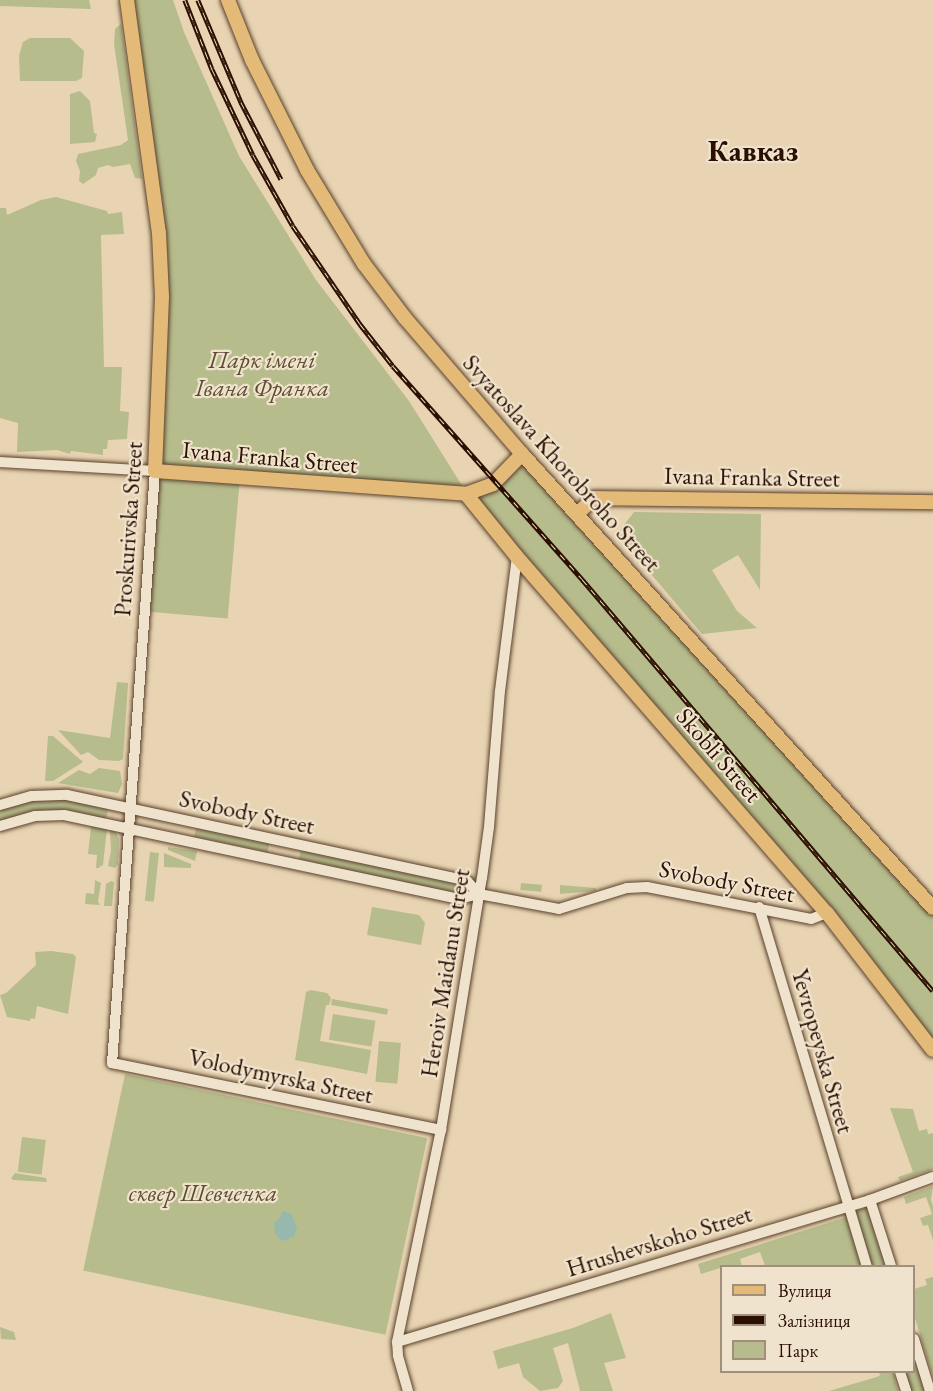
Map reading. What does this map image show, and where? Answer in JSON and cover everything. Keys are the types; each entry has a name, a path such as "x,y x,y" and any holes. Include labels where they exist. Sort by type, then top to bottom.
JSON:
{"main road":[{"name":"Proskurivska Street","path":"127,0 159,233 162,297 155,471"},
{"name":"Svyatoslava Khorobroho Street","path":"228,0 252,60 288,135 359,255 424,341 522,454 933,908"},
{"name":"Ivana Franka Street","path":"155,471 466,494 493,484 522,454"},
{"name":"Skobli Street","path":"466,494 517,557 826,913 933,1050"},
{"name":"Ivana Franka Street","path":"577,514 594,498 933,502"}],"street":[{"name":"Ivana Franka Street","path":"0,462 155,471"},
{"name":"Proskurivska Street","path":"112,1063 155,471"},
{"name":"Heroiv Maidanu Street","path":"408,1391 398,1355 397,1342 441,1130 480,894 489,827 501,680 517,557"},
{"name":"Svobody Street","path":"0,805 49,794 132,808 467,881 480,894"},
{"name":"Svobody Street","path":"0,826 28,817 57,814 459,899 480,894 559,909 627,888 647,887 759,907 811,919 826,913"},
{"name":"Yevropeyska Street","path":"759,907 867,1265"},
{"name":"Volodymyrska Street","path":"112,1063 441,1130"},
{"name":"Hrushevskoho Street","path":"397,1342 848,1207 933,1177"},
{"path":"870,1200 891,1265"},
{"path":"915,1342 930,1391"},
{"path":"901,1373 906,1391"}],"green space":[{"path":"0,0 89,0 91,9 0,6"},
{"name":"Парк імені Івана Франка","path":"131,0 173,0 184,32 239,156 316,280 409,401 463,487 159,467 165,297"},
{"path":"121,24 142,179 135,178 130,164 113,167 108,165 98,168 96,175 83,184 79,181 80,171 76,161 78,154 121,145 128,140 114,44 115,29"},
{"path":"30,38 70,38 84,51 82,78 76,81 20,81 19,56 23,42"},
{"path":"80,91 90,101 94,133 97,134 95,142 70,144 70,94"},
{"path":"56,197 107,211 108,214 122,212 124,234 101,235 104,367 122,367 120,411 129,412 127,439 108,440 107,449 103,449 103,455 71,451 70,454 57,450 17,452 18,423 0,418 0,208 6,208 7,215 41,200"},
{"path":"523,460 933,913 933,1043 473,493"},
{"path":"158,474 240,481 228,619 146,611"},
{"path":"634,512 761,514 760,590 738,555 712,570 737,611 757,628 702,634 617,534"},
{"path":"117,682 128,683 123,759 119,761 99,760 88,752 81,755 58,730 110,738"},
{"path":"48,736 53,736 83,762 53,781 45,781"},
{"path":"99,768 120,771 122,784 118,793 58,783 79,770 90,774"},
{"path":"58,798 108,808 106,819 50,810 27,813 0,822 0,810 24,802"},
{"path":"91,827 107,828 103,865 98,868 96,868 97,855 88,854"},
{"path":"196,828 269,844 267,852 194,837"},
{"path":"110,830 115,831 119,839 118,864 115,868 108,866 111,851"},
{"path":"168,847 197,851 195,861 168,850"},
{"path":"301,850 466,886 464,897 299,859"},
{"path":"150,852 159,853 154,902 145,901"},
{"path":"164,853 191,864 191,868 164,867"},
{"path":"95,880 101,883 98,902 100,905 85,904 86,893 94,894"},
{"path":"114,882 112,906 104,906 106,884"},
{"path":"521,883 542,885 541,892 520,890"},
{"path":"560,885 596,888 596,891 560,894"},
{"path":"372,907 419,915 425,923 421,945 367,935"},
{"path":"51,951 73,954 76,957 68,1014 37,1006 35,1019 31,1018 30,1021 7,1017 0,995 6,993 36,965 35,952"},
{"path":"311,990 327,993 331,998 329,1005 326,1005 320,1041 371,1050 367,1074 295,1060 306,992"},
{"path":"332,999 388,1009 387,1015 331,1005"},
{"path":"333,1014 375,1021 371,1046 329,1040"},
{"path":"379,1041 401,1043 397,1084 375,1082"},
{"name":"сквер Шевченка","path":"125,1074 427,1138 385,1335 83,1271"},
{"path":"890,1108 913,1109 919,1131 927,1129 928,1134 933,1133 933,1169 900,1181 898,1177 913,1172"},
{"path":"22,1137 46,1140 42,1175 18,1172"},
{"path":"15,1173 46,1178 47,1182 13,1180 11,1178"},
{"path":"933,1186 931,1200 933,1206 933,1240 928,1225 923,1226 920,1218 932,1214 926,1197 906,1204 904,1197"},
{"path":"869,1207 888,1265 870,1265 853,1212"},
{"path":"847,1217 863,1265 765,1265 760,1252 740,1259 742,1265 720,1265 720,1268 701,1274 698,1264"},
{"path":"933,1277 933,1377 915,1318 915,1289 927,1285 925,1279"},
{"path":"611,1313 626,1358 604,1363 613,1391 580,1391 568,1343 553,1348 563,1381 558,1388 540,1391 523,1377 519,1363 498,1369 493,1351 573,1328"},
{"path":"0,1327 14,1332 16,1340 1,1339"},
{"path":"915,1350 927,1391 909,1391 903,1373 915,1373"},
{"path":"879,1373 893,1373 898,1391 829,1391 880,1376"}],"water":[{"path":"283,1211 291,1214 297,1227 294,1237 282,1241 275,1234 274,1222 279,1219"}],"railway":[{"path":"185,0 212,69 253,155 293,226 360,324 393,366 582,579 933,991"},
{"path":"198,0 241,102 281,179"}],"district":[{"name":"Кавказ","path":"753,151"}]}
